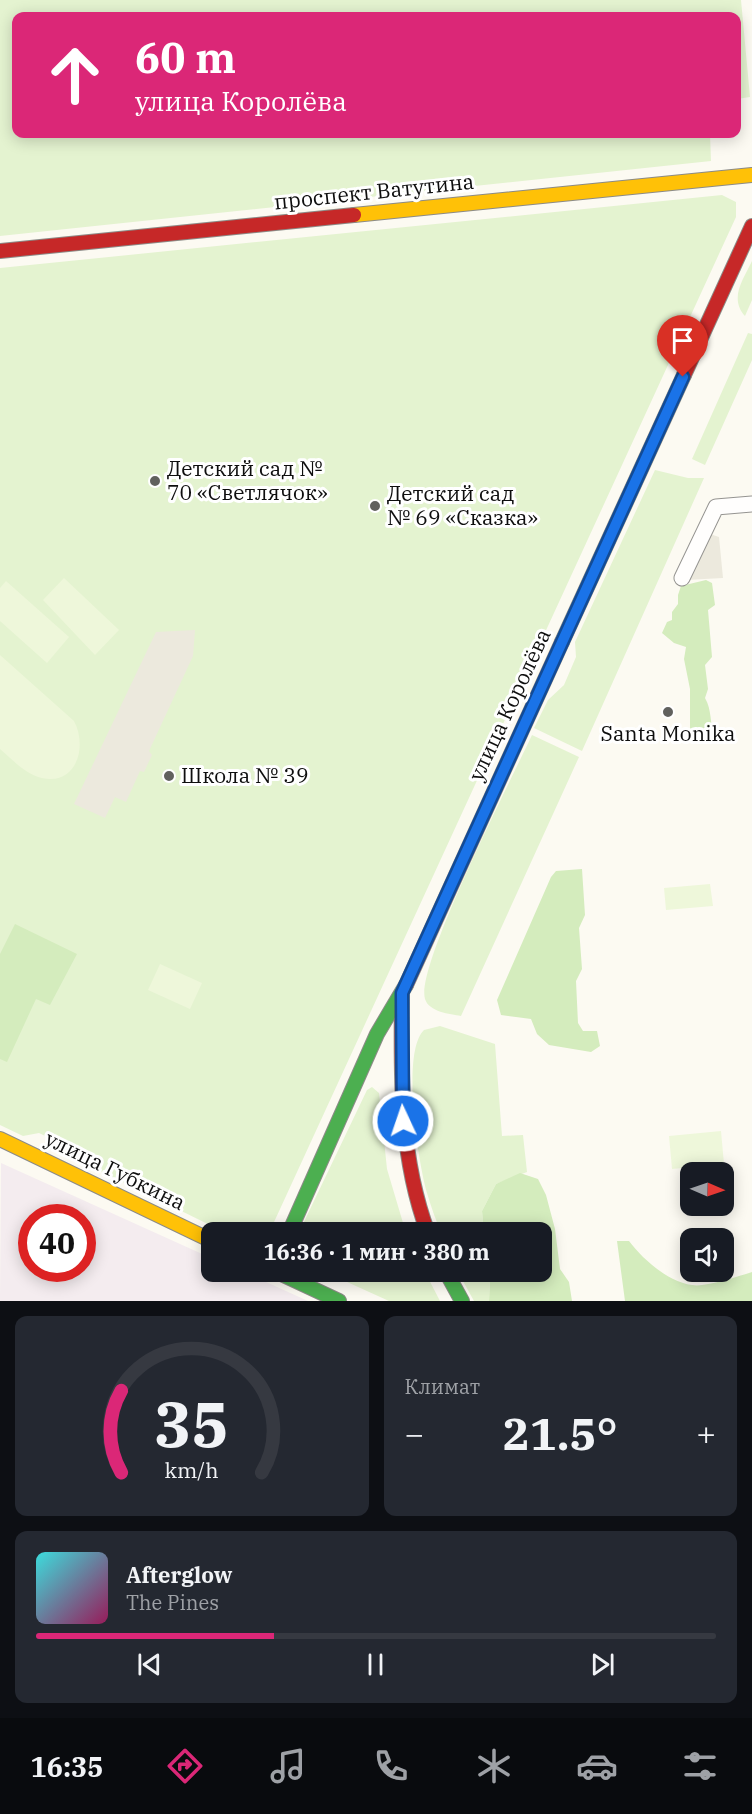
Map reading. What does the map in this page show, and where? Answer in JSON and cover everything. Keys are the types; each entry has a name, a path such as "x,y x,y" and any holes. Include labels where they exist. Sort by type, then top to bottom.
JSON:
{"street":[{"name":"проспект Ватутина","path":"0,251 752,175"},
{"name":"улица Королёва","path":"294,1222 377,1034 402,993 751,229"},
{"path":"682,578 716,507 752,504"},
{"path":"402,993 402,1115 407,1154 423,1222"},
{"name":"улица Губкина","path":"0,1139 201,1236"},
{"path":"298,1282 339,1301"},
{"path":"452,1282 462,1301"}],"shaded area":[{"path":"752,497 717,514 710,534 719,537 723,578 686,580 678,576 714,500"},
{"path":"195,630 193,656 149,751 152,755 144,772 140,771 126,802 115,797 105,818 74,804 156,632"},
{"path":"1,1163 92,1204 18,1204 18,1282 96,1282 96,1206 201,1253 201,1282 266,1282 308,1301 0,1301"}],"green space":[{"path":"0,0 741,0 750,97 741,98 741,12 12,12 12,138 710,138 711,161 0,236"},
{"path":"722,195 736,202 736,217 274,1222 204,1222 86,1164 76,1151 39,1133 23,1136 0,1125 0,268"},
{"path":"752,261 752,300 745,316 740,309 738,296"},
{"path":"748,333 752,334 752,360 705,465 692,459"},
{"path":"655,470 688,478 704,478 582,751 534,728 548,700 564,685 576,657 575,642"},
{"path":"64,578 119,630 95,655 43,600"},
{"path":"706,580 712,583 715,605 708,610 712,657 705,665 708,689 705,698 709,707 714,738 709,742 695,744 690,738 690,689 684,659 686,647 674,643 662,633 667,622 672,620 672,612 678,604 681,586"},
{"path":"6,581 69,637 47,663 0,621 0,588"},
{"path":"0,655 74,721 80,742 79,753 71,770 63,776 54,779 36,776 0,749"},
{"path":"532,735 579,757 461,1016 440,1012 431,1007 425,999 426,980 435,950 449,912"},
{"path":"582,869 585,915 579,928 582,969 576,981 578,1023 583,1031 597,1031 600,1046 591,1052 549,1045 537,1034 531,1019 501,1015 497,1000 551,877 556,871"},
{"path":"710,884 713,906 666,910 664,888"},
{"path":"15,924 77,954 50,1005 36,999 7,1062 0,1059 0,954"},
{"path":"160,964 202,983 190,1009 148,990"},
{"path":"440,1026 495,1044 502,1136 523,1135 527,1172 496,1184 482,1211 483,1222 437,1222 430,1203 423,1178 416,1134 412,1083 417,1042 424,1030"},
{"path":"372,1087 379,1093 387,1169 403,1222 304,1222 367,1090"},
{"path":"721,1131 724,1162 680,1162 680,1168 672,1169 669,1136"},
{"path":"520,1173 538,1179 546,1195 555,1229 560,1269 569,1282 572,1301 489,1301 490,1282 552,1282 552,1222 483,1222 482,1211 496,1184"},
{"path":"617,1241 629,1241 652,1265 682,1283 702,1285 734,1282 734,1278 752,1272 752,1301 625,1301"},
{"path":"347,1282 430,1282 440,1301 389,1301"},
{"path":"464,1282 490,1282 489,1301 474,1301"}],"traffic: fast":[{"path":"294,1222 377,1034 406,985"},
{"path":"298,1282 339,1301"},
{"path":"452,1282 462,1301"}],"traffic: slow":[{"path":"354,215 752,175"},
{"path":"562,642 684,375"},
{"path":"0,1139 201,1236"}],"traffic: jam":[{"path":"0,251 354,215"},
{"path":"684,375 752,226"},
{"path":"406,985 562,642"},
{"path":"402,994 404,1115 412,1174 425,1222"}],"place":[{"name":"Детский сад № 70 «Светлячок»","path":"155,481"},
{"name":"Детский сад № 69 «Сказка»","path":"375,506"},
{"name":"Santa Monika","path":"668,712"},
{"name":"Школа № 39","path":"169,776"}],"route":[{"path":"403,1121 401,1105 402,993 683,377"}]}
